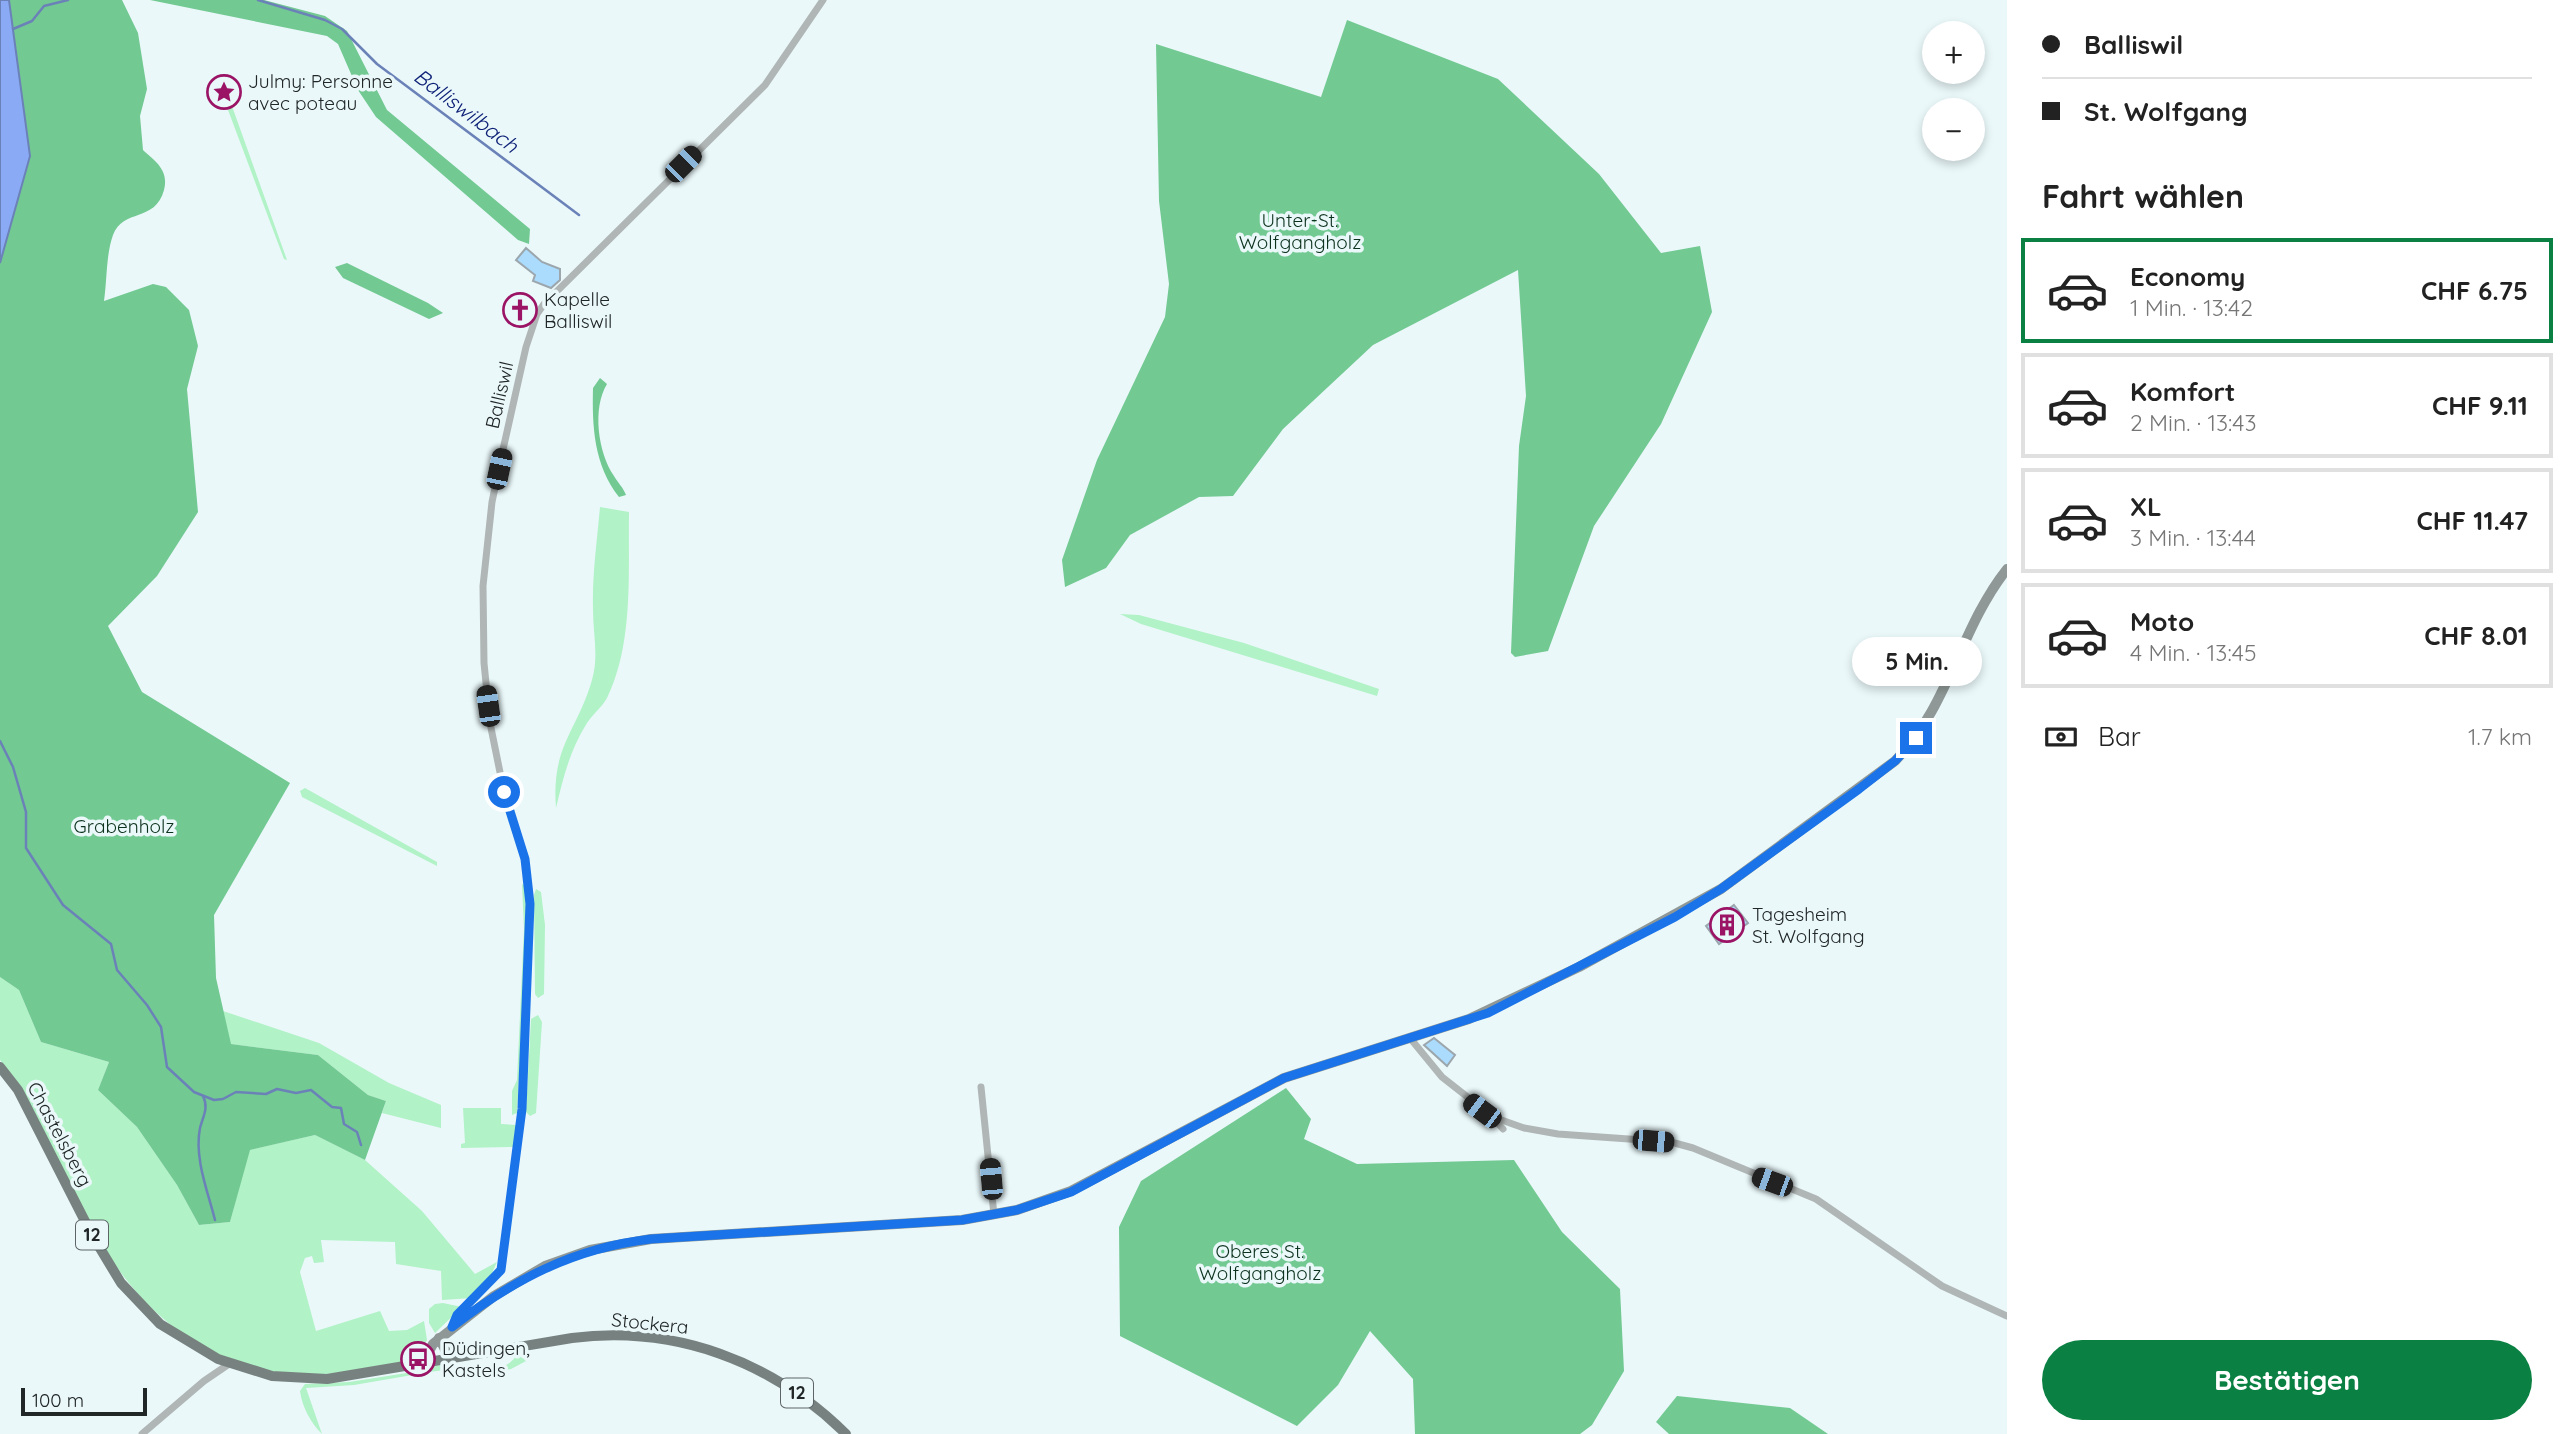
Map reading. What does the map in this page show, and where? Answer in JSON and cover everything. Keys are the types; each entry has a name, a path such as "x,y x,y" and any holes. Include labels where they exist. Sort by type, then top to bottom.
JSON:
{"main road":[{"path":"427,1363 428,1353 452,1327 522,1278 571,1256 613,1244 651,1239 928,1223 994,1215 1039,1203 1083,1186 1251,1094 1305,1070 1469,1020 1522,997 1704,900 1895,761 1916,738 1932,712 1983,604 2007,569"},
{"name":"Chastelsberg","path":"0,1067 18,1090 92,1234 121,1283 143,1308 169,1331 229,1364"},
{"name":"Stockera","path":"427,1363 588,1336 637,1335 680,1341 725,1355 776,1379 813,1404 846,1434"},
{"path":"439,1338 450,1359"},
{"name":"12","path":"229,1364 272,1376 317,1380 427,1363"}],"street":[{"name":"Balliswil","path":"452,1327 457,1315 501,1270 522,1109 530,904 525,859 504,792 490,723 482,614 484,561 492,502 530,332 544,304 765,85 823,0"},
{"path":"1410,1038 1442,1077 1493,1117 1503,1129"},
{"path":"981,1087 994,1215"},
{"path":"1493,1117 1524,1128 1558,1134 1671,1142 1693,1148 1816,1199 1942,1286 2007,1316"},
{"path":"142,1434 204,1381 229,1364"}],"green space":[{"name":"Grabenholz","path":"9,0 122,0 138,33 147,89 140,116 143,150 160,167 165,183 160,200 154,207 124,221 113,235 104,301 153,284 166,287 189,310 198,346 187,389 198,512 157,576 108,626 142,692 290,783 214,915 216,978 231,1044 318,1055 368,1095 386,1101 365,1160 315,1135 250,1150 230,1222 199,1225 177,1185 137,1127 98,1090 109,1062 41,1042 19,990 0,977 0,263 29,156"},
{"path":"150,0 264,0 325,16 347,31 387,110 530,229 529,244 518,240 376,117 358,90 338,44 327,36"},
{"name":"Unter-St. Wolfgangholz","path":"1347,20 1498,79 1599,174 1661,253 1700,246 1712,312 1661,424 1594,526 1548,651 1515,657 1511,653 1519,446 1526,396 1518,270 1373,345 1283,429 1233,496 1199,497 1130,535 1106,568 1065,587 1062,560 1097,460 1165,317 1169,284 1159,201 1156,44 1321,97"},
{"path":"224,77 287,260 284,259 222,94 220,78"},
{"path":"347,263 443,313 429,319 343,278 335,267"},
{"path":"600,378 607,384 602,394 598,418 601,443 608,466 626,495 619,497 604,472 596,445 593,388"},
{"path":"600,507 629,512 626,630 616,676 607,698 587,723 576,743 556,808 555,787 561,754 586,698 594,671 593,584"},
{"path":"1120,614 1139,615 1244,643 1379,689 1377,696 1141,624"},
{"path":"305,788 437,862 437,866 302,797 300,791"},
{"path":"522,884 525,886 527,932 517,1113 512,1115 512,1091 517,1080 524,929"},
{"path":"536,889 541,892 545,925 544,994 538,998 535,994"},
{"path":"0,977 19,990 41,1042 109,1062 98,1090 137,1127 177,1185 199,1225 230,1222 249,1150 315,1135 365,1160 422,1211 475,1274 497,1262 487,1284 472,1298 442,1300 441,1271 396,1264 395,1242 321,1240 324,1262 314,1263 312,1256 305,1258 300,1272 316,1331 380,1311 389,1331 407,1330 424,1321 427,1340 418,1357 397,1365 367,1370 287,1374 271,1372 220,1355 177,1330 142,1298 112,1261 87,1220 19,1084 0,1060"},
{"path":"223,1011 319,1043 389,1083 441,1105 441,1128 382,1113 386,1101 368,1095 318,1055 230,1044"},
{"path":"538,1015 542,1022 536,1113 530,1116 526,1112 531,1019"},
{"name":"Oberes St. Wolfgangholz","path":"1286,1088 1311,1119 1304,1139 1357,1164 1514,1160 1562,1232 1620,1289 1624,1371 1592,1425 1580,1434 1415,1434 1413,1379 1370,1331 1338,1385 1297,1426 1120,1336 1119,1227 1141,1181"},
{"path":"463,1108 501,1108 501,1124 516,1125 513,1147 461,1148 461,1144 465,1143"},
{"path":"435,1304 462,1307 435,1333 429,1323 429,1309"},
{"path":"517,1354 528,1360 511,1369 473,1376 452,1369 429,1372 431,1367 445,1364 479,1369 497,1368 505,1366"},
{"path":"426,1370 424,1373 354,1385 306,1388 322,1434 314,1425 301,1397 300,1391 305,1384 349,1382"},
{"path":"1677,1396 1790,1408 1828,1434 1669,1434 1656,1422"}],"water":[{"path":"0,0 9,0 30,156 0,263"}],"building":[{"path":"526,248 542,262 560,269 560,280 551,288 533,281 535,275 516,260"},
{"name":"Tagesheim St. Wolfgang","path":"1734,905 1748,923 1719,944 1706,926"},
{"path":"1434,1038 1455,1055 1447,1066 1424,1045"}],"waterway":[{"name":"Balliswilbach","path":"13,29 32,21 44,6 68,0"},
{"name":"Balliswilbach","path":"258,0 325,20 342,29 377,64 579,215"},
{"path":"0,741 13,767 26,812 26,848 63,905 111,944 117,970 147,1005 161,1027 167,1067 194,1092 214,1100 223,1099 236,1092 266,1094 277,1089 296,1093 311,1090 332,1107 341,1108 344,1124 357,1132 361,1145"},
{"path":"203,1096 205,1108 200,1128 199,1151 215,1220"}],"place":[{"name":"Julmy: Personne avec poteau","path":"224,92"},
{"name":"Kapelle Balliswil","path":"520,310"},
{"name":"Tagesheim St. Wolfgang","path":"1727,925"},
{"name":"Düdingen, Kastels","path":"418,1359"}],"route":[{"path":"504,792 525,859 530,904 522,1109 501,1270 457,1315 452,1327 522,1278 558,1261 603,1247 651,1239 962,1220 1017,1210 1071,1192 1284,1078 1488,1013 1675,917 1721,889 1877,776 1916,738"}]}
